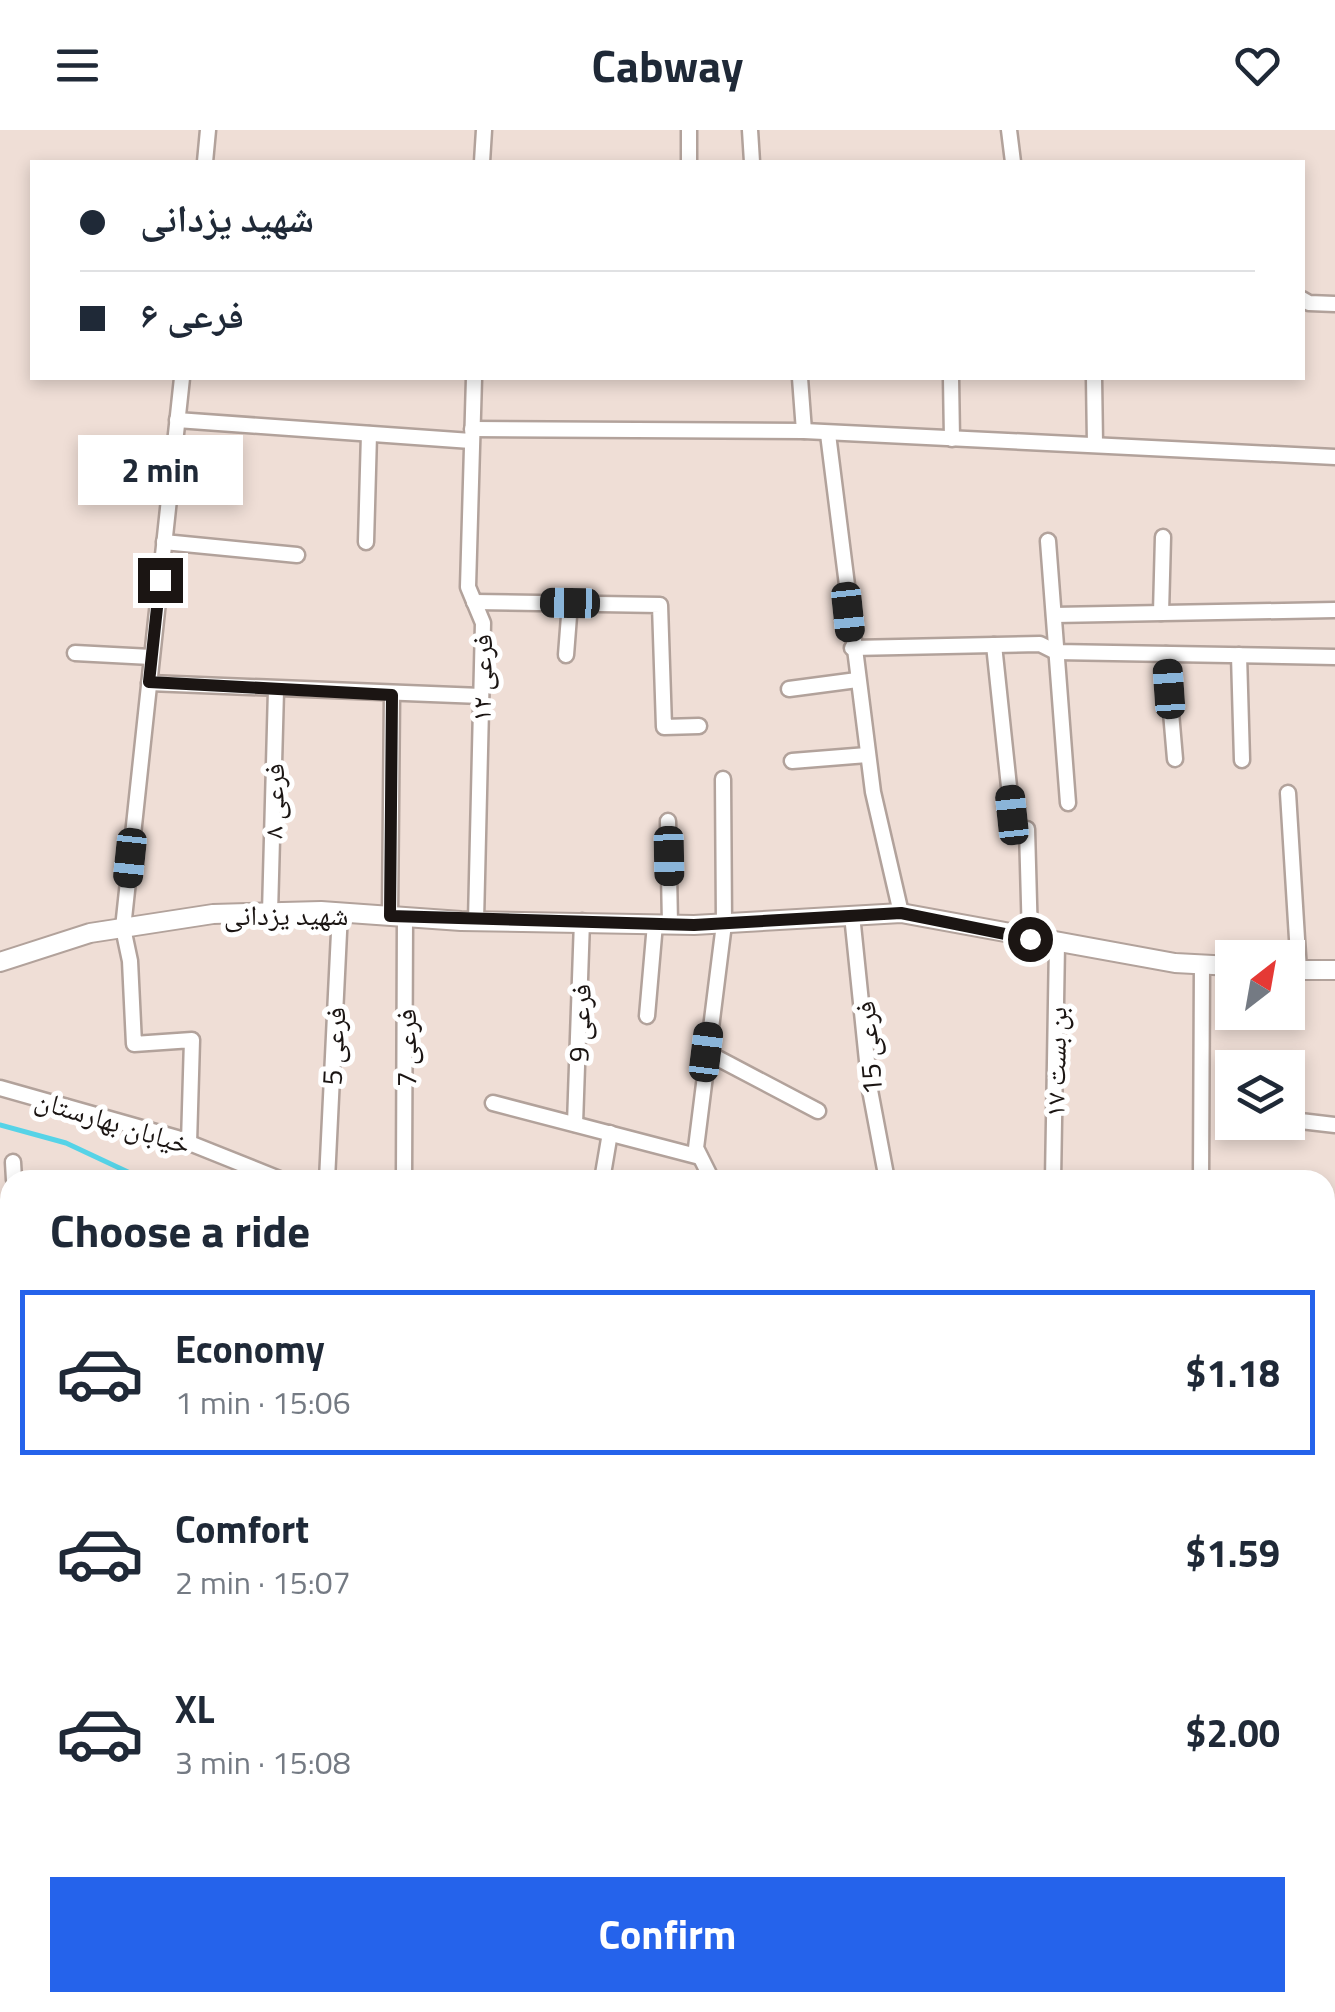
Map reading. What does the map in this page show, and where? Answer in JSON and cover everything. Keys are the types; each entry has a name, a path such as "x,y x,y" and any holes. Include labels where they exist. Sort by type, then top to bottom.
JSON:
{"street":[{"path":"204,160 208,130"},
{"path":"482,160 484,130"},
{"path":"689,130 689,160"},
{"path":"750,130 752,160"},
{"path":"1009,130 1013,160"},
{"path":"1305,302 1335,304"},
{"path":"182,380 122,928 130,961 134,1044 192,1040 189,1143"},
{"name":"فرعی ۱۲","path":"474,380 468,588 483,623 476,921"},
{"path":"800,380 804,431"},
{"path":"952,380 952,439"},
{"path":"1094,380 1094,444"},
{"path":"177,420 369,434 804,431 1335,456"},
{"path":"366,542 369,434"},
{"path":"828,434 867,755 901,913"},
{"path":"1162,613 1163,537"},
{"path":"1048,541 1068,803"},
{"path":"164,542 297,555"},
{"path":"474,602 660,605 664,728 700,726"},
{"path":"566,655 570,603"},
{"path":"1054,615 1335,610"},
{"path":"852,648 1040,644 1056,652 1335,657"},
{"path":"994,645 1012,815"},
{"path":"75,653 152,657"},
{"path":"1166,654 1175,759"},
{"path":"1239,655 1242,760"},
{"path":"788,690 856,680"},
{"path":"149,682 481,696"},
{"name":"فرعی ۸","path":"270,912 276,690"},
{"name":"فرعی 7","path":"392,695 404,1170"},
{"path":"792,761 867,755"},
{"path":"707,1170 696,1148 724,924 724,779"},
{"path":"1288,793 1292,940"},
{"path":"647,1016 663,924 668,821"},
{"path":"1027,829 1030,939"},
{"name":"شهید یزدانی","path":"0,962 90,933 213,914 340,912 476,921 724,924 901,913 1056,944 1215,965"},
{"name":"فرعی 5","path":"327,1170 340,912"},
{"name":"فرعی 15","path":"852,915 872,1105 885,1170"},
{"name":"فرعی 9","path":"575,1124 582,921"},
{"name":"بن بست ۱۷","path":"1053,1170 1056,944"},
{"path":"1202,964 1202,1170"},
{"path":"1305,970 1335,970"},
{"path":"706,1052 818,1110"},
{"name":"خیابان بهارستان","path":"0,1088 189,1143 257,1170"},
{"path":"493,1102 700,1157"},
{"path":"1305,1122 1335,1125"},
{"path":"604,1170 610,1134"},
{"path":"13,1162 13,1170"}],"waterway":[{"path":"0,1125 66,1143 124,1170"}],"route":[{"path":"160,580 149,682 392,695 390,916 694,925 901,913 1030,939"}]}
